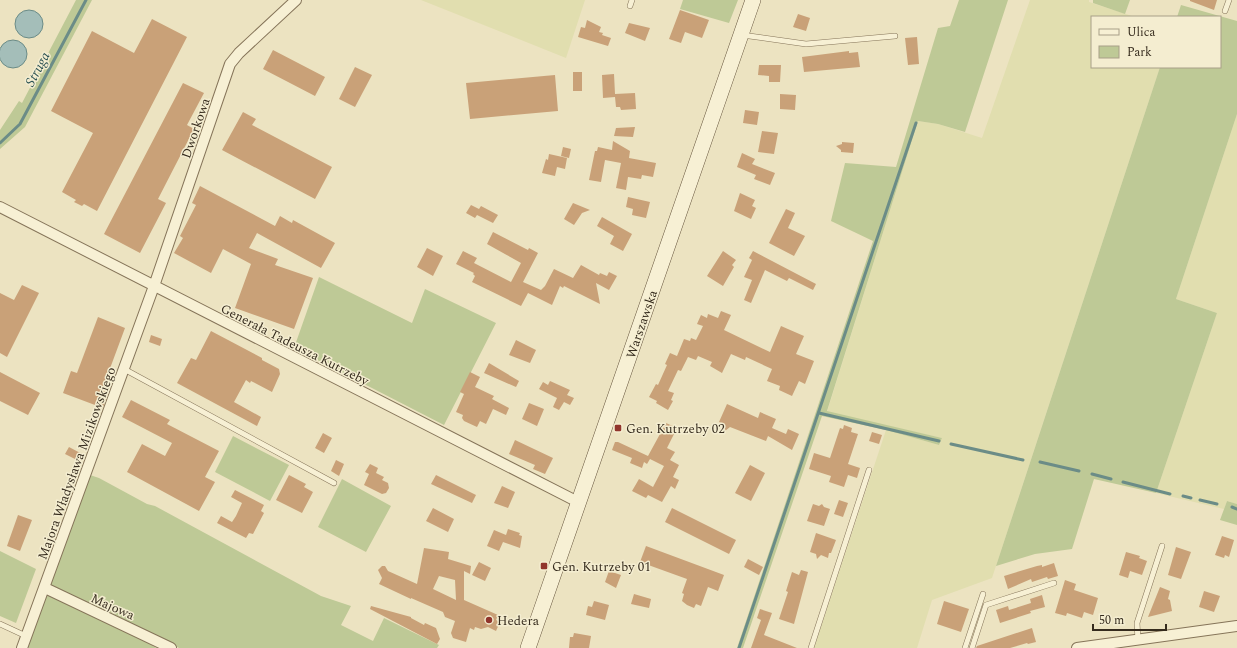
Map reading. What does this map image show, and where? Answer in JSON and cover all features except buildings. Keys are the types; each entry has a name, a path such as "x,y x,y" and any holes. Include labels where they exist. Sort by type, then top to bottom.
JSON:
{"main road":[{"name":"Warszawska","path":"528,648 580,503 753,0"}],"street":[{"name":"Dworkowa","path":"154,286 230,64 239,53 296,0"},
{"name":"Generała Tadeusza Kutrzeby","path":"0,207 580,503"},
{"name":"Majora Władysława Mizikowskiego","path":"22,648 154,286"},
{"name":"Majowa","path":"44,588 171,648"},
{"path":"1077,648 1102,646 1237,626"}],"lane":[{"path":"630,6 632,0"},
{"path":"1225,10 1229,0"},
{"path":"741,35 806,44 895,36"},
{"path":"124,369 334,483"},
{"path":"811,648 869,470"},
{"path":"1138,640 1137,623 1162,546"},
{"path":"972,648 986,605 1054,583"},
{"path":"965,648 983,594"},
{"path":"0,624 26,636"}],"shaded area":[{"path":"421,0 585,0 566,58"},
{"path":"1030,0 1089,0 1089,2 1132,16 1091,16 1091,68 1160,68 992,578 932,600 917,648 814,648 886,430 939,445 942,438 827,412 918,121 938,124 982,138"},
{"path":"1237,114 1237,504 1227,501 1224,509 1156,493 1217,313 1176,299"}],"green space":[{"path":"76,0 92,0 25,127 0,149 0,130 19,101 22,103"},
{"path":"683,0 738,0 729,23 680,9"},
{"path":"959,0 1008,0 965,132 938,124 918,121 827,411 942,438 939,445 886,430 822,416 743,648 737,648 873,241 831,221 845,163 896,167 938,28 950,26"},
{"path":"1093,0 1130,0 1125,14 1093,3"},
{"path":"1181,5 1220,16 1177,16"},
{"path":"1221,16 1237,21 1237,114 1176,299 1217,313 1156,493 1094,479 1072,549 1035,554 996,566 1160,68 1221,68"},
{"path":"319,277 412,323 425,289 496,323 444,425 294,348"},
{"path":"233,436 289,465 270,501 215,472"},
{"path":"90,475 99,478 147,504 155,506 321,596 351,606 341,625 373,641 384,618 439,645 437,648 179,648 104,609 101,611 49,589"},
{"path":"342,479 391,506 366,552 318,527"},
{"path":"1227,501 1237,504 1237,525 1220,520"},
{"path":"0,551 36,569 16,623 0,616"},
{"path":"47,595 150,644 156,648 26,648"}],"water":[{"path":"29,10 35,11 39,14 42,18 42,30 39,34 35,37 29,38 23,37 19,34 16,30 15,24 16,18 19,14 23,11"},
{"path":"13,40 23,44 27,54 23,64 13,68 3,64 -1,54 3,44"}],"waterway":[{"name":"Struga","path":"0,143 20,124 86,0"},
{"path":"739,648 916,123"},
{"path":"819,413 939,441"},
{"path":"951,444 1023,460"},
{"path":"1040,462 1079,471"},
{"path":"1092,474 1111,479"},
{"path":"1123,482 1170,494"},
{"path":"1183,496 1191,498"},
{"path":"1200,500 1217,504"},
{"path":"1232,507 1237,509"}],"place":[{"name":"Gen. Kutrzeby 02","path":"618,428"},
{"name":"Gen. Kutrzeby 01","path":"544,566"},
{"name":"Hedera","path":"489,620"}]}
